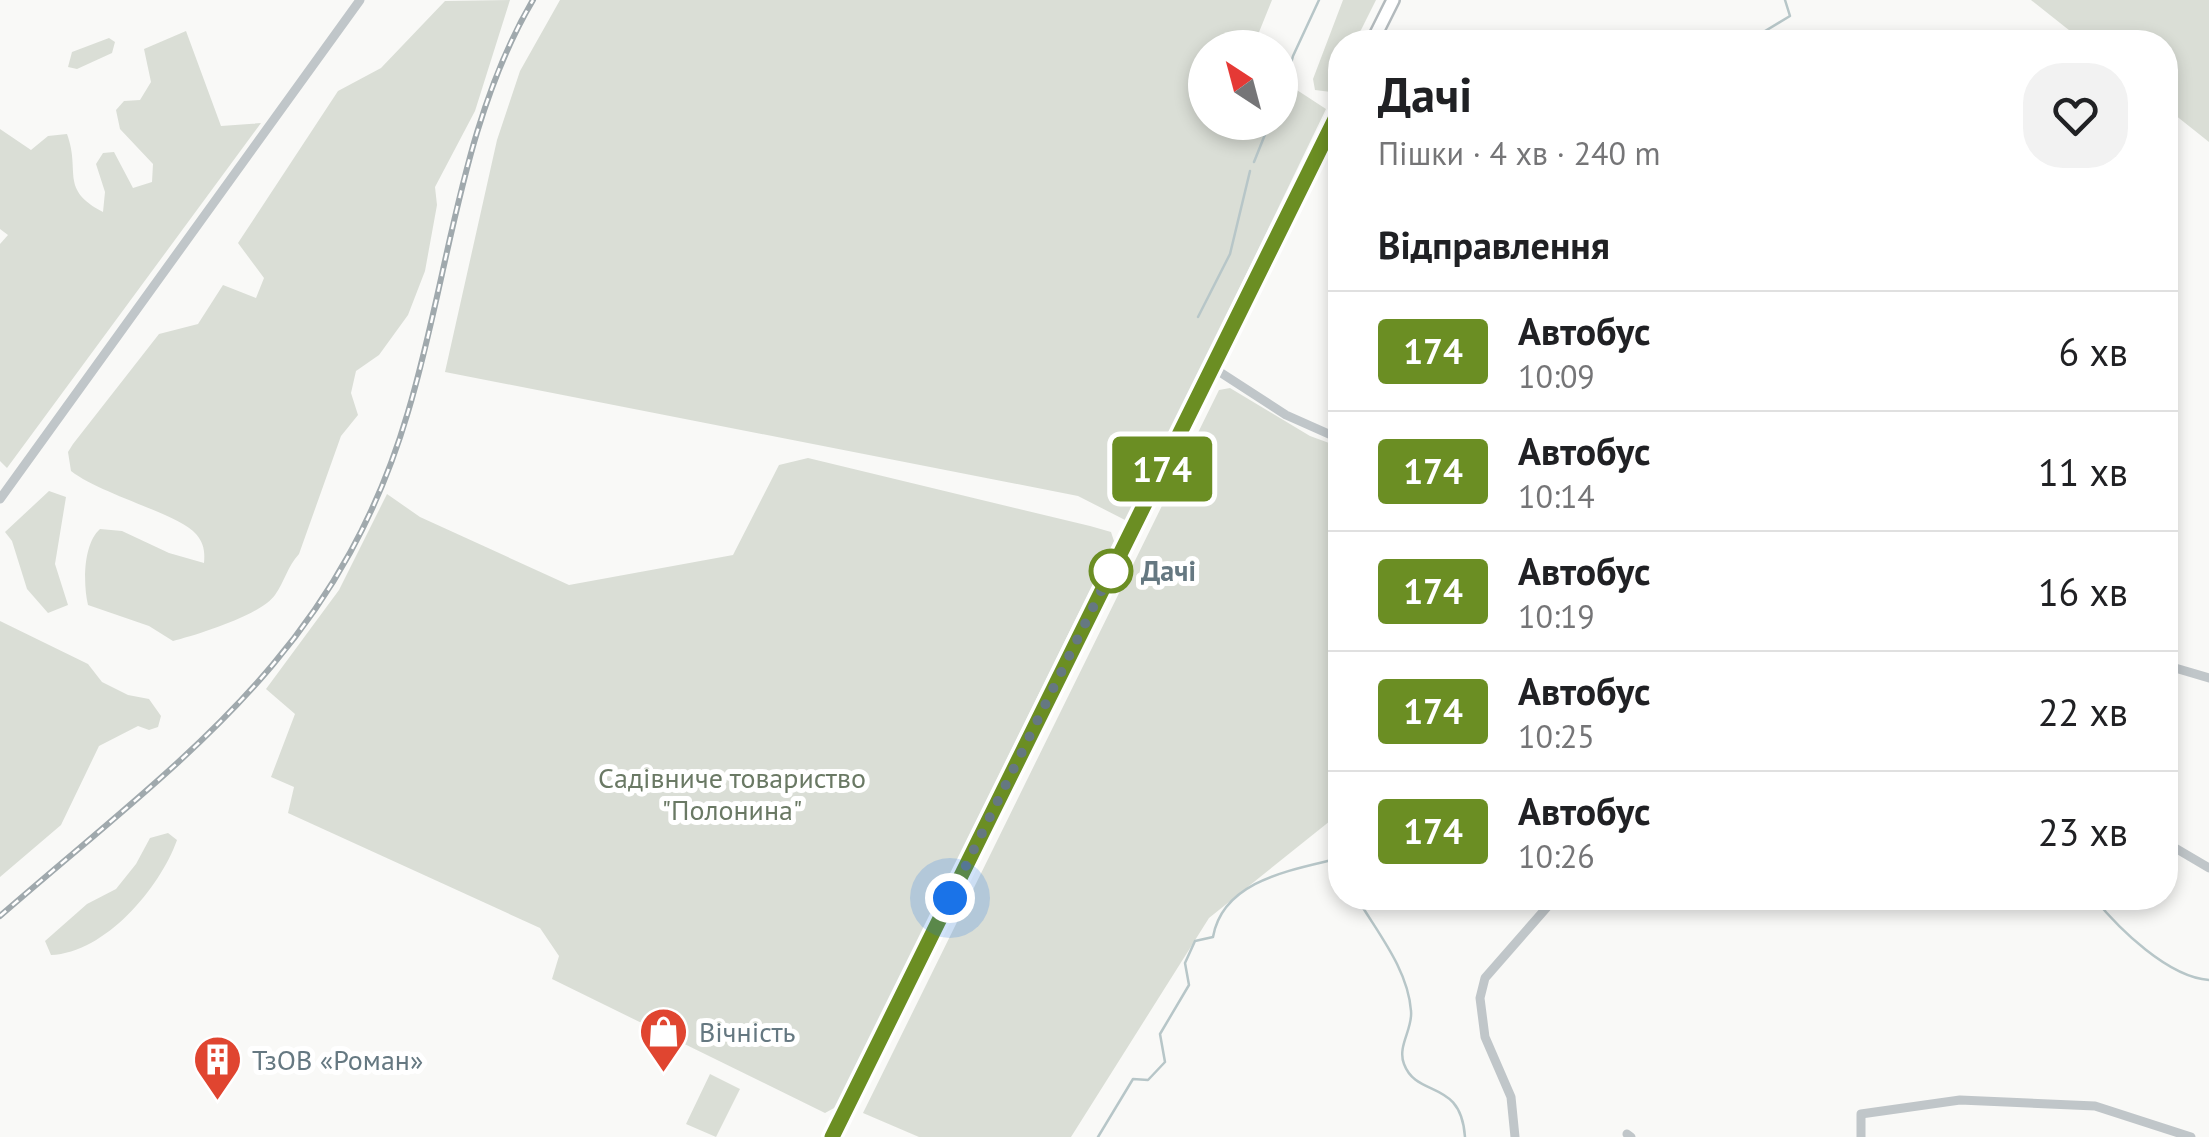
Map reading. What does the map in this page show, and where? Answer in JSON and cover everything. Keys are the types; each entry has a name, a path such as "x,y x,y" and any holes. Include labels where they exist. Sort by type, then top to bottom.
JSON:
{"street":[{"path":"0,499 360,0"},
{"path":"1378,30 1393,0"},
{"path":"834,1134 1328,133"},
{"path":"1212,367 1286,415 1328,434"},
{"path":"2178,670 2209,678"},
{"path":"2178,850 2209,868"},
{"path":"1515,1137 1511,1097 1485,1038 1480,998 1485,978 1544,910"},
{"path":"1861,1137 1862,1114 1960,1100 2096,1106 2191,1137"}],"green space":[{"path":"510,0 475,111 435,187 437,205 425,271 408,315 379,355 356,371 351,393 358,415 341,436 299,554 275,595 243,617 173,641 149,626 88,605 87,554 100,529 122,531 169,553 204,563 204,551 199,537 187,527 71,471 68,452 73,444 159,334 198,324 223,285 256,298 264,278 238,243 338,91 381,68 445,1"},
{"path":"560,0 1272,0 1260,30 1188,30 1188,140 1298,140 1298,91 1326,109 1127,521 1078,496 445,372 497,140 520,71"},
{"path":"1343,0 1376,0 1361,30 1332,30"},
{"path":"2031,0 2209,0 2209,142 2178,117 2178,30 2069,30"},
{"path":"186,31 221,126 261,123 7,468 0,461 0,244 8,235 0,229 0,129 31,150 48,136 67,134 76,187 89,204 103,212 105,192 96,164 103,153 114,152 133,188 152,182 153,164 120,129 116,110 124,101 140,100 151,82 144,49"},
{"path":"109,38 115,42 112,53 77,69 68,67 72,52"},
{"path":"1328,40 1328,92 1315,90 1313,79"},
{"path":"1230,388 1328,443 1328,823 1209,918 1071,1137 919,1137 863,1113 1219,390"},
{"name":"Садівниче товариство \"Полонина\"","path":"808,458 1090,526 1111,532 1114,541 836,1107 825,1113 552,979 559,956 540,928 288,813 294,787 271,777 295,714 266,689 339,590 387,494 420,517 569,585 733,555 779,465"},
{"path":"49,491 66,497 55,564 68,605 48,613 27,589 12,541 5,532"},
{"path":"0,621 88,664 102,682 128,695 149,699 161,716 158,727 149,730 138,726 99,746 61,825 0,877"},
{"path":"168,833 177,840 169,859 128,915 91,943 51,955 45,941 87,904 116,889 150,838"},
{"path":"710,1074 740,1089 716,1137 686,1124"}],"waterway":[{"path":"1298,45 1319,0"},
{"path":"1767,30 1790,16 1785,0"},
{"path":"1254,162 1263,140"},
{"path":"1198,317 1230,254 1250,171"},
{"path":"1098,1137 1133,1079 1148,1080 1165,1062 1160,1034 1189,985 1185,963 1195,941 1213,937 1219,918 1245,890 1281,873 1328,861"},
{"path":"1364,910 1390,952 1409,995 1411,1018 1402,1051 1404,1064 1418,1082 1456,1106 1465,1137"},
{"path":"2105,910 2161,961 2193,977 2209,980"}],"railway":[{"path":"0,916 130,805 245,697 295,637 339,572 377,497 408,412 472,149 508,48 533,0"}],"bus line":[{"name":"174","path":"832,1137 1328,133"}],"place":[{"name":"Дачі","path":"1111,571"},
{"name":"Вічність","path":"664,1074"},
{"name":"ТзОВ «Роман»","path":"217,1102"}],"route":[{"path":"950,898 1111,571"}]}
